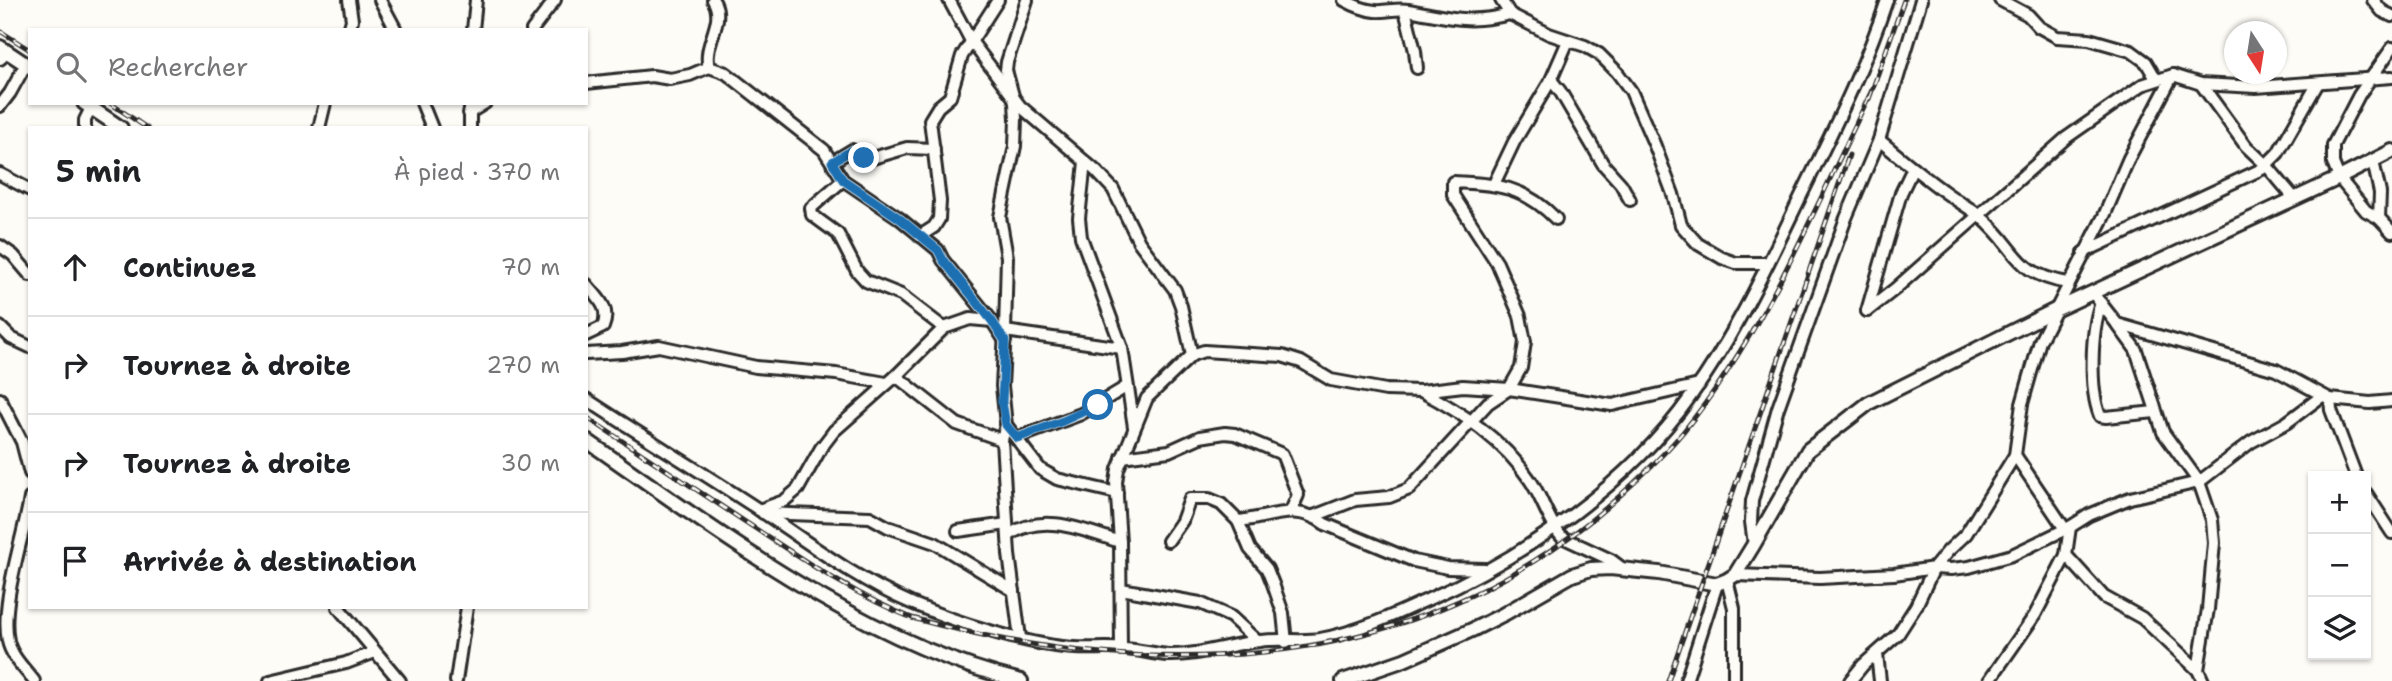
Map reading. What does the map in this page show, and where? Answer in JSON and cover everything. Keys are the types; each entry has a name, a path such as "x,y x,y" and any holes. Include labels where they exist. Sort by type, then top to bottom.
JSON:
{"street":[{"path":"349,0 352,20 350,28"},
{"path":"380,0 395,28"},
{"path":"473,28 476,0"},
{"path":"534,28 555,0"},
{"path":"709,67 708,55 718,12 713,0"},
{"path":"949,0 971,41 1020,106 1113,190 1139,242 1175,290 1192,355"},
{"path":"920,236 934,227 939,219 930,120 938,107 950,97 962,56 998,0"},
{"path":"1020,638 1007,530 1002,440 1006,425 1002,386 1007,257 1000,217 1015,146 1016,118 1006,70 1027,0"},
{"path":"1344,0 1375,11 1405,10 1469,21 1510,14"},
{"path":"1501,0 1510,14 1600,54 1617,72 1631,91 1673,194 1681,225 1698,244 1736,263 1768,263"},
{"path":"588,400 761,512 832,562 871,584 913,604 1020,638 1075,649 1121,648 1169,655 1257,641 1321,639 1375,623 1458,585 1515,554 1611,484 1659,436 1699,385 1768,263 1841,115 1873,43 1887,0"},
{"path":"1754,544 1752,501 1778,408 1846,218 1879,140 1922,0"},
{"path":"2000,0 2028,15 2039,26 2057,37 2089,39 2132,51 2146,62 2156,79"},
{"path":"2372,0 2382,11 2392,16"},
{"path":"1405,10 1417,68"},
{"path":"1494,184 1514,142 1551,80 1568,41"},
{"path":"2392,48 2369,79 2333,145 2333,163 2339,178 2366,211 2379,218 2392,232"},
{"path":"0,106 28,65 3,53"},
{"path":"588,83 652,76 670,79 709,67 726,73 796,130 824,149 843,180 886,207 938,250 954,275 1005,336 1122,348"},
{"path":"1913,168 1901,193 1867,311 2066,138 2142,85 2173,75 2201,84 2256,87 2392,77"},
{"path":"1850,681 1863,665 1898,634 1916,606 1934,568 1973,524 2015,456 2022,404 2040,341 2173,75"},
{"path":"1551,80 1603,164 1621,184 1630,200"},
{"path":"2084,252 2267,166 2278,153 2318,83"},
{"path":"2201,84 2246,146 2295,198"},
{"path":"85,126 88,105 118,126"},
{"path":"319,126 325,105"},
{"path":"423,105 431,126"},
{"path":"470,108 470,126"},
{"path":"1879,140 1979,215 1996,230 2023,265 2045,279 2068,283"},
{"path":"832,162 852,150 869,159 907,148 934,149"},
{"path":"1686,681 1726,580 1754,544 1808,450 1833,429 1869,403 2055,310 2390,154"},
{"path":"2373,161 2379,192 2379,218"},
{"path":"1085,162 1079,218 1081,237 1122,348 1134,427"},
{"path":"0,174 28,189"},
{"path":"843,180 811,208 812,215 838,234 857,271 866,281 901,295 944,328"},
{"path":"1314,516 1355,500 1388,497 1409,489 1488,403 1509,389 1521,368 1525,342 1520,316 1497,263 1453,195 1453,182 1494,184 1539,202 1556,219"},
{"path":"0,246 13,255 28,273"},
{"path":"588,286 606,311 603,327 588,334"},
{"path":"2092,292 2137,350 2155,412 2174,449 2199,482 2212,520 2214,544 2200,676"},
{"path":"2101,303 2095,321 2093,347 2098,413 2106,417 2155,412"},
{"path":"761,512 784,501 798,489 821,447 834,431 896,376 944,328 970,319 992,321"},
{"path":"2117,324 2276,370 2326,398 2370,403 2392,401"},
{"path":"0,327 11,338 28,346"},
{"path":"588,354 659,346 756,367 836,374 886,383"},
{"path":"1121,648 1118,469 1147,398 1192,355 1204,351 1282,356 1301,362 1331,380 1386,390 1421,391 1463,386 1509,389 1612,405 1699,385"},
{"path":"896,376 957,424 1002,440"},
{"path":"1017,438 1081,414 1126,387"},
{"path":"1421,391 1448,405 1500,443 1531,480 1556,532 1566,540 1611,560 1623,569"},
{"path":"2326,398 2354,471"},
{"path":"1343,681 1405,660 1474,629 1572,575 1591,569 1623,569 1726,580 1819,578 1969,567 2012,555 2068,528 2089,514 2130,498 2199,482 2251,442 2286,424 2326,398"},
{"path":"0,399 22,442 28,465"},
{"path":"1006,425 1040,469 1057,479 1117,493"},
{"path":"1122,457 1168,451 1212,434 1235,434 1278,452 1286,459 1298,495 1291,510"},
{"path":"588,441 757,558 803,586 926,649 1021,681"},
{"path":"1989,681 2035,615 2066,555 2068,528 2015,456"},
{"path":"1168,541 1182,520 1190,499 1209,499 1221,504 1238,521 1250,549 1267,569 1283,613 1286,642"},
{"path":"2371,501 2392,533"},
{"path":"28,508 5,620 12,652 34,681"},
{"path":"1238,521 1258,520 1291,510 1314,516 1325,524 1414,561 1448,568 1488,569"},
{"path":"761,512 870,517 888,527 935,543 1014,591"},
{"path":"958,531 1007,530 1028,525 1060,524 1120,541"},
{"path":"2066,555 2104,597 2142,618 2200,676"},
{"path":"1726,580 1734,608 1734,681"},
{"path":"1121,589 1200,603 1231,617 1257,641"},
{"path":"340,609 400,681"},
{"path":"456,681 467,609"},
{"path":"270,681 346,663 375,652"},
{"path":"1877,654 1880,681"}],"railway":[{"path":"1869,99 1904,0"},
{"path":"0,31 28,49"},
{"path":"588,418 829,576 912,618 999,638 1088,652 1176,656 1264,652 1350,638 1433,612 1513,573 1589,522 1661,456 1712,393 1764,310 1872,90"},
{"path":"113,105 144,126"},
{"path":"1668,681 1849,155"}],"route":[{"path":"864,158 852,150 832,162 843,180 886,207 938,250 1005,341 1002,402 1006,425 1017,438 1098,405"}]}
